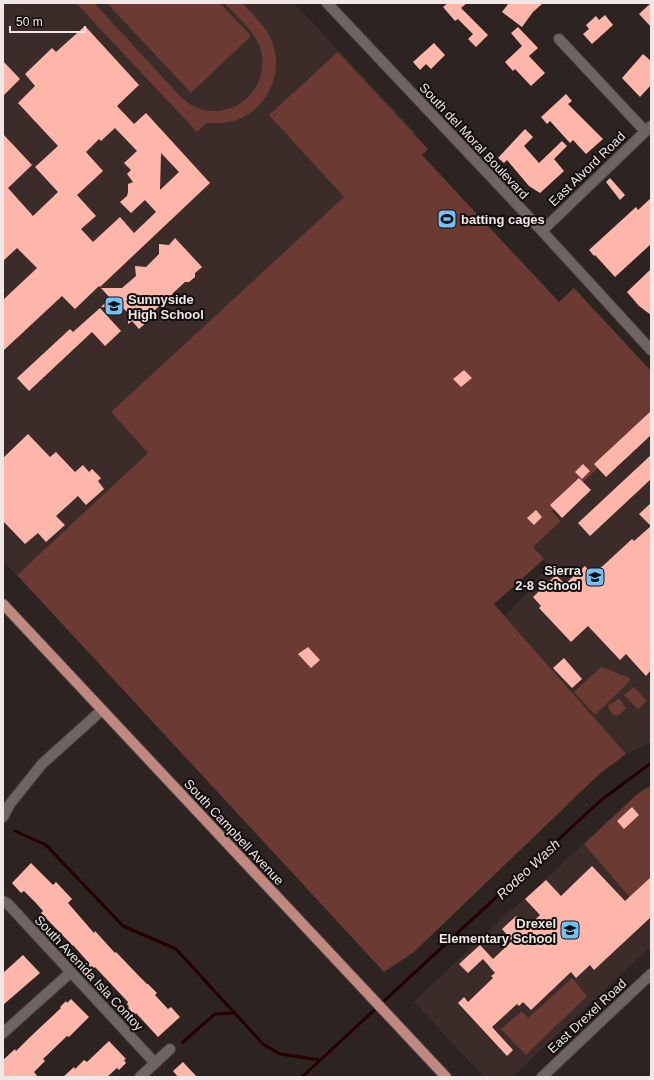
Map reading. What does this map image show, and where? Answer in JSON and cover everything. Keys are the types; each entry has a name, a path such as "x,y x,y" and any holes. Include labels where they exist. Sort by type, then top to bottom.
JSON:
{"main road":[{"name":"South Campbell Avenue","path":"3,604 446,1077"}],"street":[{"name":"South del Moral Boulevard","path":"332,5 651,350"},
{"path":"559,39 648,128"},
{"name":"East Alvord Road","path":"542,231 648,128"},
{"path":"3,817 10,804 42,764 102,710"},
{"name":"South Avenida Isla Contoy","path":"3,901 8,904 155,1063"},
{"path":"3,1034 71,972"},
{"name":"East Drexel Road","path":"542,1077 651,974"},
{"path":"140,1077 170,1049"}],"shaded area":[{"name":"Sunnyside High School","path":"3,3 294,3 415,132 111,412 148,453 17,575 3,561"},
{"path":"76,3 94,3 180,96 200,109 216,111 237,105 246,99 253,92 261,73 262,62 259,44 246,26 224,3 242,3 263,26 272,42 275,52 275,74 268,94 254,110 245,116 226,122 206,123 197,132"},
{"path":"107,3 220,3 251,36 191,93"},
{"path":"338,52 428,149 422,155 559,302 574,288 651,371 651,419 552,511 561,521 533,547 544,559 494,604 626,754 591,782 414,952 384,972 17,575 148,453 111,412 344,197 269,115"},
{"name":"Sierra 2-8 School","path":"651,419 651,742 628,753 623,751 505,616 530,590 528,588 550,566 533,547 561,521 552,511"},
{"path":"601,667 630,678 630,680 595,715 574,692"},
{"path":"634,687 647,701 638,709 624,695"},
{"path":"620,699 626,708 619,715 614,715 608,707"},
{"name":"Drexel Elementary School","path":"651,785 651,948 647,950 512,1077 484,1077 414,1002 510,910 511,911 632,799"},
{"path":"651,786 651,905 640,909 584,844 640,792"},
{"path":"572,978 587,996 526,1055 501,1029 522,1011 528,1018"}],"building":[{"path":"448,3 467,3 461,8 488,35 476,47 468,39 473,34 458,19 455,21 443,7"},
{"path":"509,3 543,3 533,12 522,27 502,12"},
{"path":"651,3 651,27 639,14"},
{"path":"605,15 613,25 592,44 583,34 589,29 586,25 596,16 599,20"},
{"path":"85,26 139,85 117,106 134,124 146,113 210,183 75,309 62,296 3,351 3,300 37,268 17,248 3,261 3,134 32,165 8,188 33,216 58,192 35,167 58,146 18,103 35,86 25,74 52,48 56,52","holes":["115,128 137,151 124,163 131,170 127,174 133,182 128,184 127,196 120,202 131,213 145,200 156,212 134,233 120,217 93,242 81,229 96,216 77,195 103,171 86,152 99,139 101,141","161,153 179,172 160,190"]},
{"path":"518,27 538,48 529,56 545,73 531,86 515,69 513,71 505,62 522,46 511,33"},
{"path":"434,43 445,55 431,69 426,64 420,70 413,62"},
{"path":"643,54 651,61 651,85 640,97 622,78"},
{"path":"3,61 20,79 3,96"},
{"path":"566,94 572,101 568,104 603,139 586,154 573,140 570,143 550,121 547,124 541,117"},
{"path":"525,129 533,137 524,146 539,163 562,141 567,146 554,159 564,171 540,193 529,186 507,160 504,163 498,158"},
{"path":"610,178 625,195 620,200 606,182"},
{"path":"651,198 651,244 615,277 589,250 636,207 638,210"},
{"path":"175,238 202,267 195,273 195,277 189,282 185,282 172,294 172,299 166,304 161,304 148,317 148,321 139,329 132,321 128,324 128,313 124,309 101,307 110,298 101,288 122,288 136,276 135,266 146,267 159,254 159,244 169,245"},
{"path":"651,269 651,315 639,306 627,292"},
{"path":"100,308 121,331 105,346 92,332 29,391 17,378 70,329 73,332"},
{"path":"464,370 472,378 461,387 453,379"},
{"path":"651,411 651,435 606,477 594,464"},
{"path":"28,434 50,457 56,452 75,472 83,465 89,472 92,469 101,478 98,481 104,489 86,505 78,496 56,516 65,525 46,542 38,533 25,544 3,521 3,458"},
{"path":"651,455 651,479 590,536 578,523"},
{"path":"583,464 590,471 582,479 575,472"},
{"path":"579,478 591,490 562,518 550,505"},
{"path":"651,503 651,526 639,514"},
{"path":"536,510 542,517 534,525 527,518"},
{"path":"651,526 651,670 646,676 626,654 620,660 588,626 571,642 539,608 541,606 533,597 556,575 565,584 585,566 593,575 632,539 634,541"},
{"path":"308,647 320,660 311,668 298,654"},
{"path":"564,658 582,679 572,688 553,668"},
{"path":"632,807 639,815 624,829 617,821"},
{"path":"31,863 53,885 56,882 72,899 68,903 94,933 95,931 115,953 116,952 157,993 155,995 168,1009 171,1007 180,1017 158,1037 136,1013 135,1015 128,1008 128,1002 95,967 92,970 87,963 88,962 73,945 41,913 43,911 35,902 24,891 21,893 12,883"},
{"path":"592,866 625,901 651,877 651,917 594,970 590,965 576,978 571,972 531,1010 523,1002 519,1006 517,1004 492,1027 513,1050 507,1056 458,1003 464,997 468,1002 493,978 491,976 495,973 483,959 468,973 459,964 480,945 493,959 512,941 502,929 516,916 527,928 540,915 525,899 546,880 561,896"},
{"path":"23,955 40,973 3,1005 3,973"},
{"path":"71,999 89,1017 69,1037 67,1036 43,1059 45,1061 34,1072 38,1077 3,1077 3,1060 15,1049 16,1051 61,1008 60,1007 66,1001 67,1003"},
{"path":"109,1041 126,1059 124,1060 126,1063 119,1070 117,1068 107,1077 63,1077 74,1067 75,1069 84,1060 87,1062"},
{"path":"183,1062 197,1077 178,1077 173,1071"}],"waterway":[{"name":"Rodeo Wash","path":"302,1077 600,801 651,763"},
{"path":"15,831 46,845 123,926 176,949 263,1044 280,1054 321,1060"},
{"path":"183,1042 215,1014 235,1013"}],"place":[{"name":"batting cages","path":"447,219"},
{"name":"Sunnyside High School","path":"114,306"},
{"name":"Sierra 2-8 School","path":"595,577"},
{"name":"Drexel Elementary School","path":"570,930"}]}
